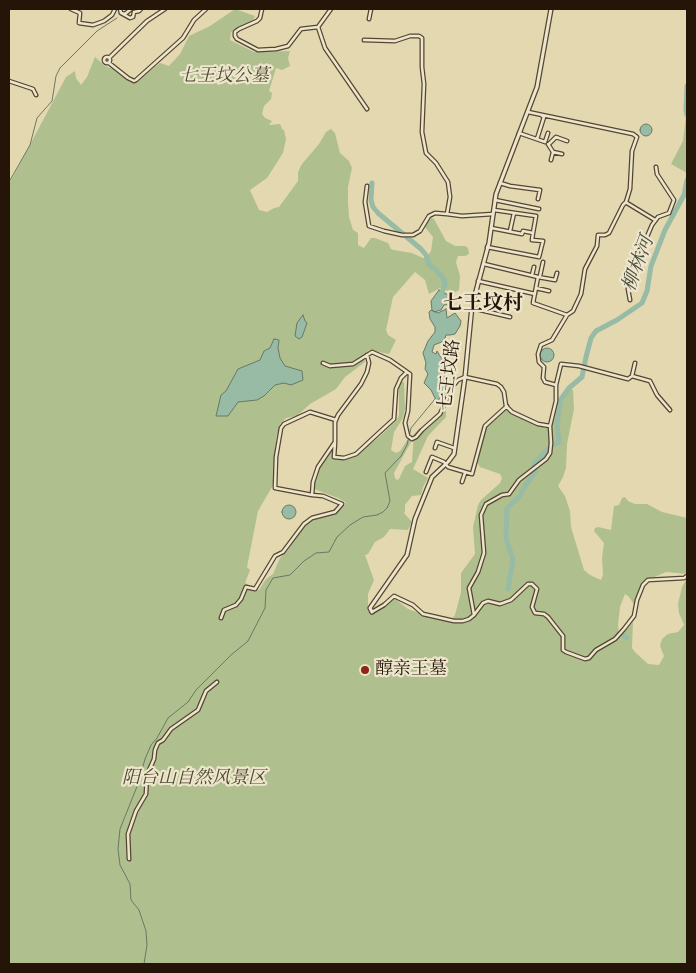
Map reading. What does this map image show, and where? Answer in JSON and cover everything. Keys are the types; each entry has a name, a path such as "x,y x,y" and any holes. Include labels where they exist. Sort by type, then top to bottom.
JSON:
{"street":[{"path":"71,9 80,13 79,23 93,25 104,22 112,15 115,9"},
{"path":"120,9 121,13 130,18 133,17 134,12 141,9"},
{"path":"121,13 125,14 131,9"},
{"path":"165,9 147,22 109,58 105,58 106,63 109,63 128,78 136,80 183,38 194,20 206,9"},
{"path":"262,9 260,18 257,21 235,32 235,36 238,39 258,50 288,46 301,29 318,26 331,9"},
{"path":"368,19 371,9"},
{"name":"七王坟路","path":"372,612 370,608 407,556 413,524 432,477 454,454 472,308 482,263 488,247 495,200 540,78 551,9"},
{"path":"318,26 325,48 367,109"},
{"path":"364,40 395,41 410,36 422,38 424,94 422,132 426,153 436,163 448,182 450,197 447,214"},
{"path":"9,81 33,89 36,95"},
{"path":"528,112 632,134 637,137 632,151 630,189 626,202 609,233 598,235 596,246 585,269 581,294 573,310 567,315 552,340 541,345 538,354 538,360 544,367 543,378 545,382 556,385"},
{"path":"537,140 544,117 541,115"},
{"path":"519,133 549,144 553,152 551,160"},
{"path":"545,142 548,133"},
{"path":"549,144 556,137 567,141"},
{"path":"553,152 562,154"},
{"path":"630,300 628,289 630,276 640,261 643,246 652,225 658,217 669,213 674,200 657,174 656,166"},
{"path":"500,183 540,190 538,199"},
{"path":"367,186 365,202 369,226 402,235 413,235 420,231 428,216 435,213 462,216 493,212 536,216 532,240 543,241 539,257 488,247"},
{"path":"495,200 540,209"},
{"path":"626,202 656,220"},
{"path":"510,231 514,213"},
{"path":"491,228 512,233 522,234 523,231 533,233"},
{"path":"543,262 533,303 567,315"},
{"path":"482,263 555,280 557,273"},
{"path":"532,275 534,267"},
{"path":"478,281 535,294"},
{"path":"536,288 550,291"},
{"path":"472,308 510,316"},
{"path":"323,363 330,366 353,364 372,352 410,374 405,428 408,436 412,439 440,414 453,386 458,380 465,377 497,384 504,392 507,406 512,412 545,426 550,426"},
{"path":"367,355 367,372 336,420 334,457 344,458 356,454 394,419 396,389 401,378 407,372"},
{"path":"632,376 635,363"},
{"path":"474,615 469,588 478,572 484,553 481,515 489,502 508,494 519,480 543,463 549,456 551,445 550,426 556,401 556,385 561,364 579,366 628,379 632,376 650,381 657,395 670,410"},
{"path":"426,472 432,457 444,462 444,465 465,473 474,473 482,432 485,426 507,406"},
{"path":"221,618 224,610 236,605 246,587 255,589 276,556 283,552 304,524 312,518 335,512 342,504 323,496 275,488 276,457 281,428 284,424 310,412 336,420"},
{"path":"312,495 312,482 318,467 335,442"},
{"path":"435,448 438,442 454,448"},
{"path":"462,482 465,473"},
{"path":"372,612 394,596 403,599 423,614 454,621 463,621 474,615 483,603 500,604 512,600 528,584 532,584 537,589 532,607 535,613 544,614 548,617 563,636 563,650 585,659 615,639 634,616 637,600 648,580 684,578 687,576"},
{"path":"129,859 128,834 136,811 146,794 147,775 158,743 163,740 171,729 198,710 206,691 217,682"}],"green space":[{"name":"阳台山自然风景区","path":"235,9 255,16 253,20 231,32 230,40 254,52 290,51 288,58 290,66 282,70 276,68 269,91 272,93 271,99 264,106 262,114 265,118 272,121 269,125 280,124 286,139 283,153 267,178 250,190 259,210 267,212 279,207 298,181 298,172 302,164 319,144 326,132 331,129 335,133 340,153 349,161 352,168 348,187 349,217 353,230 358,233 358,245 364,248 371,238 375,238 388,243 391,249 426,258 431,251 433,237 424,226 428,217 430,217 434,219 446,241 455,246 465,246 468,248 469,254 458,256 456,262 460,276 459,290 454,293 440,288 429,294 425,280 415,272 393,297 386,330 388,335 396,340 389,354 369,350 356,362 364,359 365,362 345,377 336,389 310,404 297,416 286,418 280,424 276,439 274,480 258,511 247,567 250,570 245,583 259,590 266,579 273,574 280,558 288,550 308,521 338,512 346,504 338,498 314,489 317,471 334,445 333,456 342,457 357,454 397,420 399,415 399,387 401,382 404,382 405,409 403,418 394,432 391,450 396,453 400,451 410,436 411,442 394,473 397,480 405,466 412,462 414,434 419,429 439,418 446,410 446,417 428,436 413,469 428,478 421,495 412,496 405,505 404,513 412,522 408,530 390,529 384,537 375,542 368,554 365,555 374,580 368,594 368,606 371,612 383,602 396,597 395,599 408,609 431,618 451,620 455,615 461,592 461,573 475,554 473,527 478,505 500,483 502,478 500,474 480,467 477,462 486,426 505,409 545,428 549,428 553,423 558,399 570,389 573,390 574,409 567,444 566,468 558,486 565,496 570,511 571,527 584,570 601,580 603,575 602,558 604,543 594,531 598,527 611,530 614,506 619,505 622,498 625,497 628,501 635,504 647,504 662,512 687,518 687,574 666,572 645,582 639,591 635,606 625,594 620,607 618,625 621,637 633,622 632,648 648,664 659,665 664,656 660,646 662,639 668,634 678,632 684,625 679,613 678,604 682,587 687,578 687,964 9,964 9,184 66,77 75,71 76,78 81,85 87,77 95,57 105,66 134,83 160,63 169,66 180,54 189,36 210,26"},
{"path":"687,108 687,173 671,164 683,141"}],"shaded area":[{"path":"648,124 651,125 651,135 644,136 641,135 640,128 641,125"},
{"path":"439,290 450,296 450,300 453,302 452,304 444,305 441,310 434,312 431,301"},
{"path":"446,309 447,318 455,313 461,321 455,334 446,335 444,341 434,345 432,352 436,354 437,351 445,364 444,395 436,400 431,390 424,383 428,374 425,369 426,363 423,353 428,341 435,332 429,312 431,310 438,313"},
{"path":"303,315 307,323 302,337 299,339 295,336 297,323"},
{"path":"274,339 279,340 280,358 285,366 302,371 303,380 291,385 284,383 275,385 257,400 238,402 228,416 216,416 221,395 226,391 238,369 260,360 264,351 270,348"},
{"path":"547,348 552,350 554,355 552,360 547,362 542,360 540,355 542,350"},
{"path":"286,505 292,505 296,512 292,519 286,519 282,515 282,509"}],"waterway":[{"path":"9,182 30,145 37,118 52,101 56,76 60,68 97,31 117,18"},
{"name":"柳林河","path":"687,86 687,115"},
{"name":"柳林河","path":"534,466 552,445 559,442 557,424 561,399 569,388 582,377 591,338 596,331 617,320 642,303 647,291 651,266 665,230 684,195 687,180"},
{"path":"372,183 371,200 373,207 426,255 429,265 444,279 445,285 442,292"},
{"path":"144,964 147,945 146,931 139,910 131,900 130,884 120,865 118,849 120,829 151,745 168,718 188,702 196,690 248,641 265,608 266,590 273,578 290,575 304,561 316,553 329,552 337,537 350,525 363,517 377,515 387,508 390,501 385,473 401,456 407,445 411,428 435,399"},
{"path":"508,589 513,560 506,538 507,508 520,496 536,471"},
{"path":"622,634 627,638"}],"place":[{"name":"醇亲王墓","path":"365,670"}],"district":[{"name":"七王坟村","path":"483,304"}],"park label":[{"name":"七王坟公墓","path":"224,77"}]}
